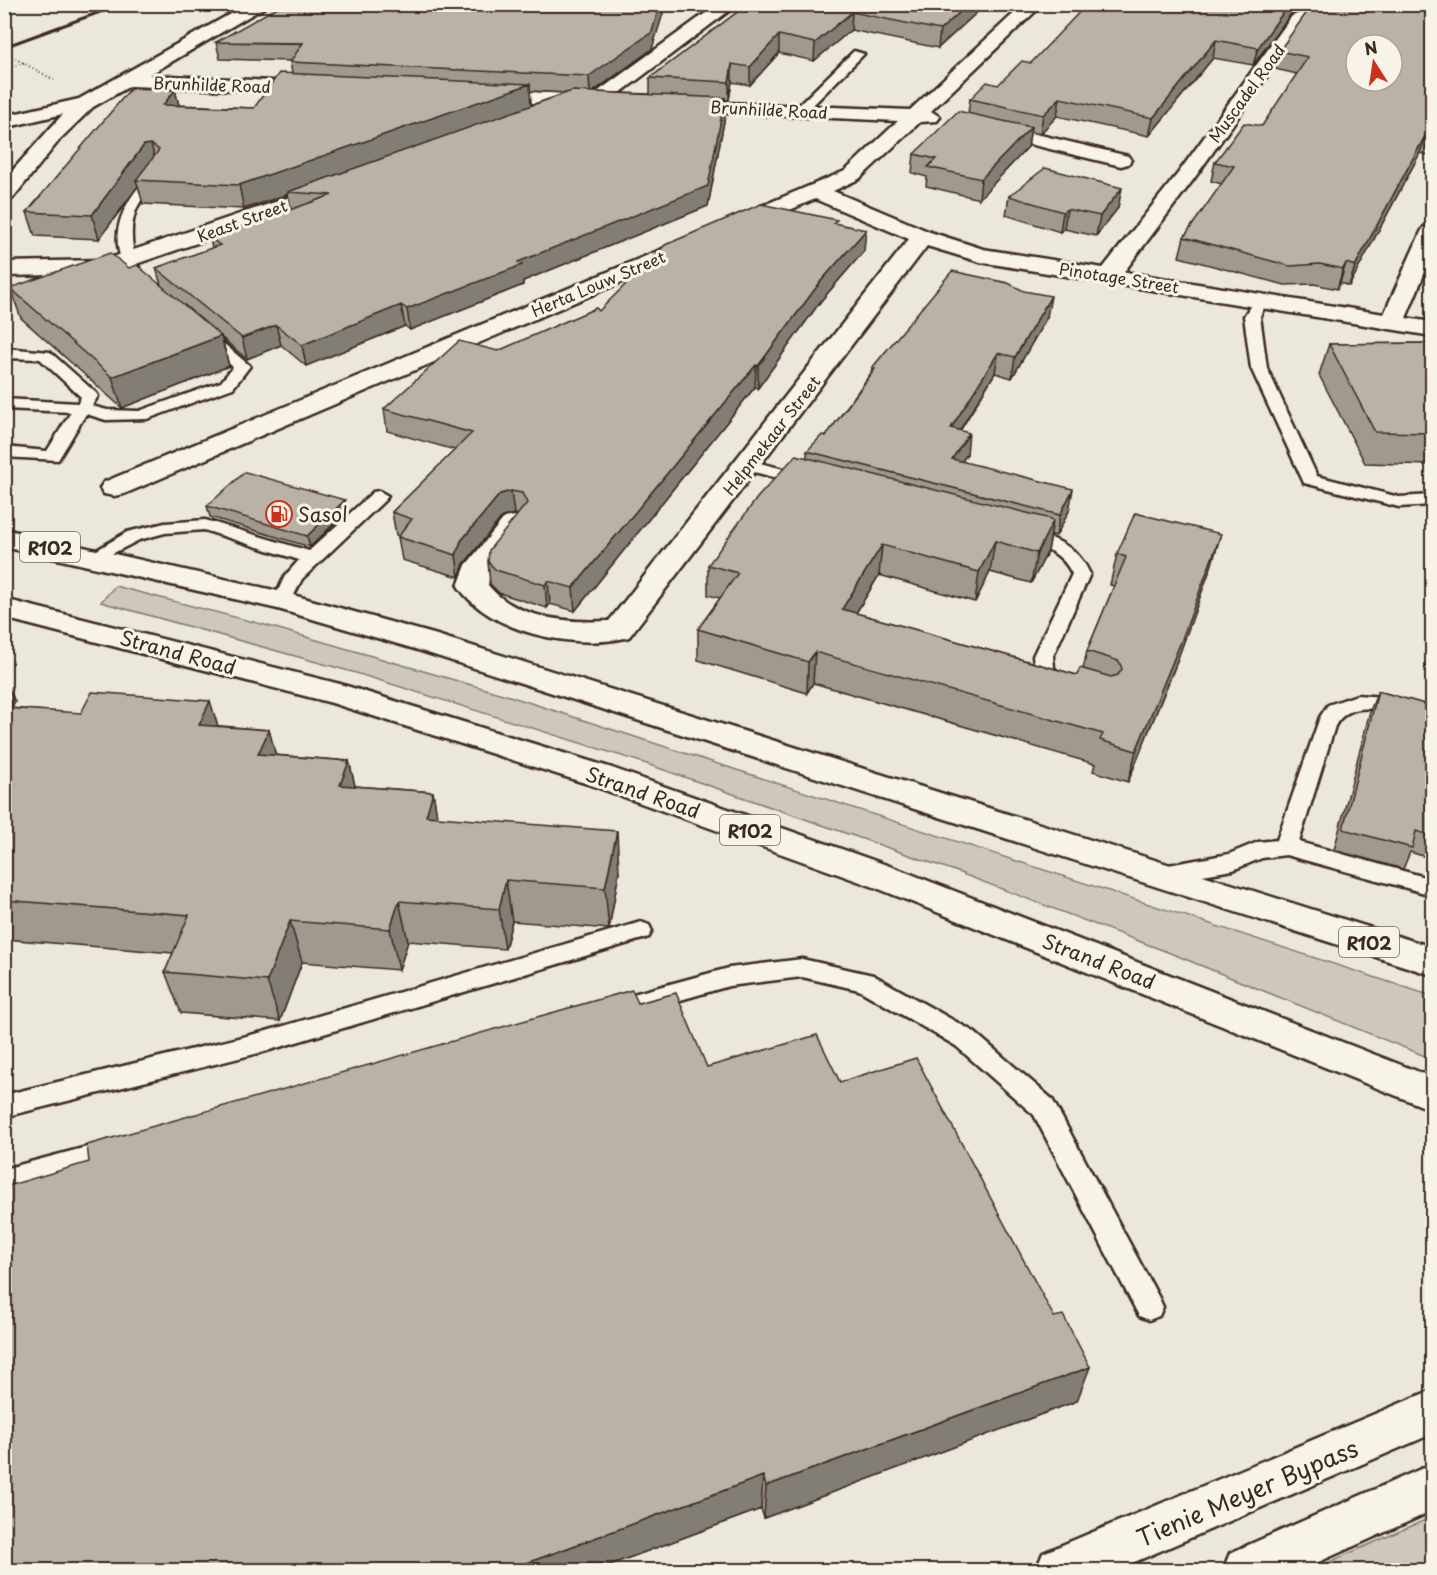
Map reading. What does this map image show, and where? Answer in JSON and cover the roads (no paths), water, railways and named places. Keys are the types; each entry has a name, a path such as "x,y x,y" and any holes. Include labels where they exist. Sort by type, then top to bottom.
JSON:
{"street":[{"path":"4,194 54,134 86,104 261,4"},
{"path":"597,101 730,4"},
{"name":"Herta Louw Street","path":"114,488 852,175 917,117 1035,4"},
{"name":"Muscadel Road","path":"1110,275 1186,176 1298,20 1305,14 1317,9 1347,5 1432,12"},
{"name":"Brunhilde Road","path":"126,81 338,90"},
{"path":"468,95 631,102"},
{"path":"530,118 574,100"},
{"path":"4,122 86,104"},
{"name":"Brunhilde Road","path":"665,104 917,117 958,122 1120,160"},
{"name":"Keast Street","path":"4,269 87,269 128,261 351,182"},
{"name":"Pinotage Street","path":"815,191 922,237 980,255 1432,329"},
{"path":"1392,323 1432,232"},
{"name":"Helpmekaar Street","path":"514,524 476,571 473,586 485,602 506,614 554,627 597,632 618,630 748,465 922,237"},
{"name":"R102","path":"4,538 96,556 282,601 426,642 1432,961"},
{"name":"Strand Road","path":"4,608 50,618 340,695 600,776 886,878 1432,1094"},
{"name":"Tienie Meyer Bypass","path":"1060,1570 1432,1412"},
{"path":"1247,1570 1432,1487"}],"lane":[{"path":"801,110 858,54"},
{"path":"153,291 136,276 128,261 124,218 130,204 156,174"},
{"path":"1261,300 1252,316 1259,368 1310,479 1400,502 1432,500"},
{"path":"4,404 82,408 106,415 141,416 227,385 242,366 189,321"},
{"path":"4,353 44,355 90,396 52,456 4,452"},
{"path":"748,465 827,485"},
{"path":"282,601 294,576 379,496"},
{"path":"96,556 133,536 165,528 205,525 312,558"},
{"path":"1007,531 1052,543 1062,548 1078,565 1081,574 1042,662 1045,670 1062,687 1083,692"},
{"path":"1286,848 1325,726 1334,711 1357,702 1372,703 1432,718"},
{"path":"1160,874 1233,862 1258,850 1286,848 1330,856 1432,887"},
{"path":"4,1106 263,1042 641,931"},
{"path":"591,1016 729,976 802,968 865,982 965,1039 1043,1107 1149,1307"},
{"path":"4,1181 143,1144"}],"railway":[{"path":"4,47 122,4"}],"place":[{"name":"Sasol","path":"279,514"}]}
